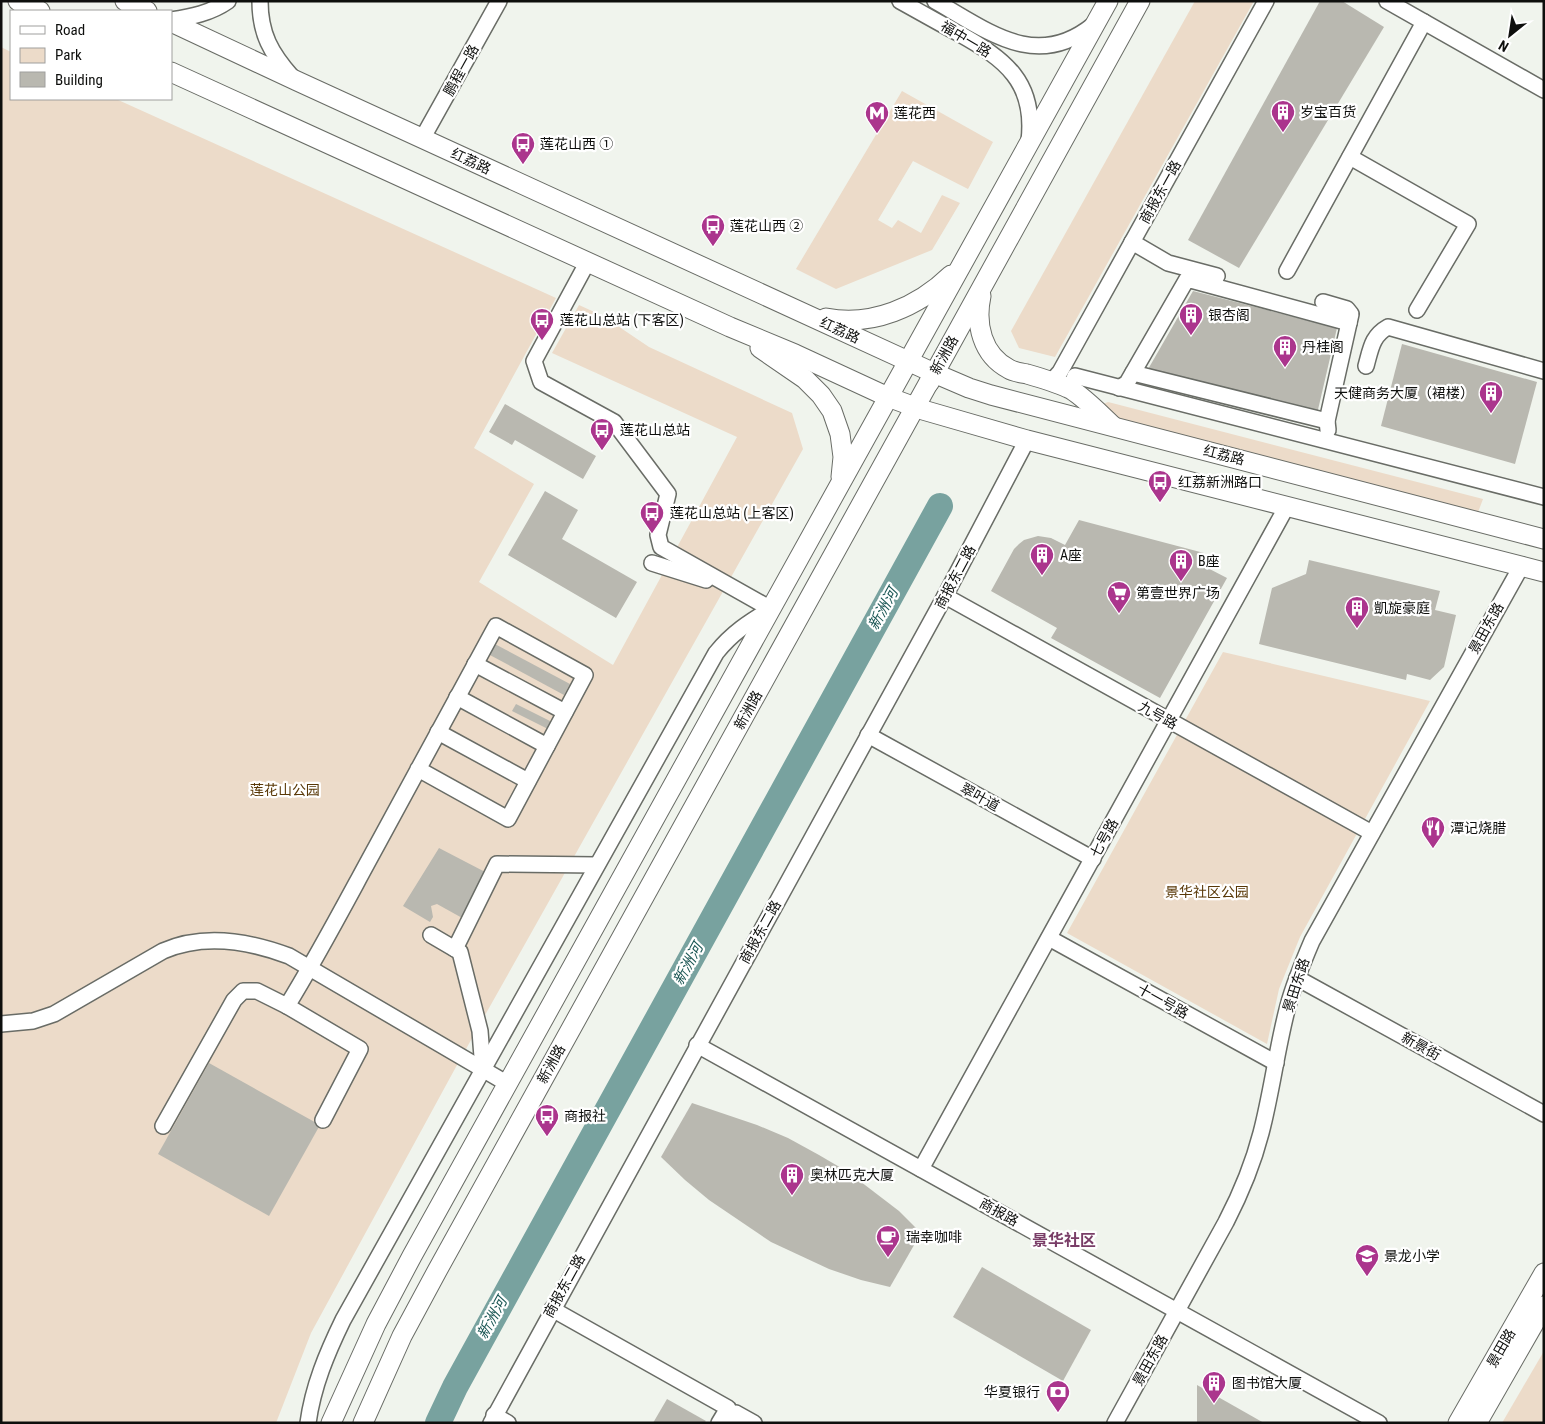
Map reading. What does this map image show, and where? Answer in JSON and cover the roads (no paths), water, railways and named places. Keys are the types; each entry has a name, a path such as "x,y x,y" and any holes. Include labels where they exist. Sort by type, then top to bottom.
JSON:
{"main road":[{"path":"18,1 38,10"},
{"path":"125,1 145,10"},
{"name":"新洲路","path":"331,1423 381,1315 1108,1"},
{"name":"新洲路","path":"363,1423 402,1336 437,1271 1140,1"},
{"name":"红荔路","path":"172,21 297,82 969,388 1115,427 1538,533"},
{"path":"172,72 587,263 888,397 915,407 1027,440 1544,572"},
{"path":"808,315 832,320 856,320 873,318 893,312 914,303 933,291 950,276 966,257"},
{"path":"986,279 980,298 978,314 980,332 986,348 997,361 1010,370 1052,381 1073,382 1115,427"},
{"path":"730,327 806,379 822,395 832,411 840,434 844,457 840,485"},
{"name":"景田路","path":"1458,1423 1544,1273"},
{"name":"景田路","path":"1476,1423 1544,1306"}],"street":[{"path":"172,21 212,10 228,1"},
{"path":"260,1 261,21 266,40 279,61 297,82"},
{"name":"鹏程一路","path":"422,139 499,1"},
{"name":"福中一路","path":"900,1 986,49 1012,72 1021,86 1028,104 1031,123 1028,145"},
{"name":"福中一路","path":"935,1 995,35 1022,45 1053,46 1068,42 1096,23"},
{"name":"商报东一路","path":"1052,381 1060,372 1266,1"},
{"path":"1387,1 1544,90"},
{"path":"1287,271 1424,22"},
{"path":"1350,157 1468,224 1417,310"},
{"path":"1131,244 1168,262 1217,276"},
{"path":"1131,244 1187,279 1349,323"},
{"path":"308,1423 315,1387 326,1354 335,1337 716,653 740,628 771,609 661,547 658,535 668,494 614,422 541,382 534,361 587,263"},
{"path":"1120,388 1127,383 1187,279"},
{"path":"1323,302 1347,308 1351,314 1335,369 1327,422 1328,434 1333,443"},
{"path":"1366,366 1379,332 1388,327 1544,371"},
{"path":"1133,373 1327,422"},
{"path":"1073,382 1120,388 1544,497"},
{"name":"商报东二路","path":"492,1419 944,596 1027,440"},
{"name":"七号路","path":"921,1169 1288,506"},
{"path":"652,563 739,591"},
{"name":"景田东路","path":"1115,1423 1226,1222 1250,1170 1261,1133 1288,1008 1305,957 1522,565"},
{"name":"九号路","path":"944,596 1372,833"},
{"path":"287,1006 310,968 457,697 496,626 585,675 508,819 418,769"},
{"path":"475,664 565,712"},
{"path":"457,697 547,746"},
{"path":"438,732 528,781"},
{"name":"翠叶道","path":"868,735 1093,859"},
{"path":"455,949 497,864 597,866"},
{"path":"431,935 460,952 480,1031 483,1070"},
{"name":"十一号路","path":"1049,938 1276,1063"},
{"path":"1,1024 33,1021 54,1014 176,945 204,941 253,944 289,956 508,1084"},
{"name":"新景街","path":"1297,978 1544,1114"},
{"path":"163,1126 234,1000 243,991 257,991 287,1006 360,1049 323,1120"},
{"name":"商报路","path":"697,1045 1379,1423"},
{"path":"552,1309 728,1408 720,1423"},
{"path":"731,1423 736,1413 754,1423"},
{"path":"492,1419 508,1423"}],"waterway":[{"name":"新洲河","path":"438,1423 455,1387 940,506"}],"place":[{"name":"岁宝百货","path":"1283,133"},
{"name":"莲花西","path":"877,134"},
{"name":"莲花山西 ①","path":"523,165"},
{"name":"莲花山西 ②","path":"713,247"},
{"name":"银杏阁","path":"1191,336"},
{"name":"莲花山总站 (下客区)","path":"542,341"},
{"name":"丹桂阁","path":"1285,368"},
{"name":"天健商务大厦（裙楼）","path":"1491,414"},
{"name":"莲花山总站","path":"602,451"},
{"name":"红荔新洲路口","path":"1160,503"},
{"name":"莲花山总站 (上客区)","path":"652,534"},
{"name":"A座","path":"1042,576"},
{"name":"B座","path":"1181,582"},
{"name":"第壹世界广场","path":"1119,614"},
{"name":"凱旋豪庭","path":"1357,629"},
{"name":"潭记烧腊","path":"1433,849"},
{"name":"商报社","path":"547,1137"},
{"name":"奥林匹克大厦","path":"792,1196"},
{"name":"瑞幸咖啡","path":"888,1258"},
{"name":"景龙小学","path":"1367,1277"},
{"name":"图书馆大厦","path":"1214,1404"},
{"name":"华夏银行","path":"1058,1413"}],"district":[{"name":"景华社区","path":"1064,1240"}],"park label":[{"name":"莲花山公园","path":"285,790"},
{"name":"景华社区公园","path":"1207,892"}]}
